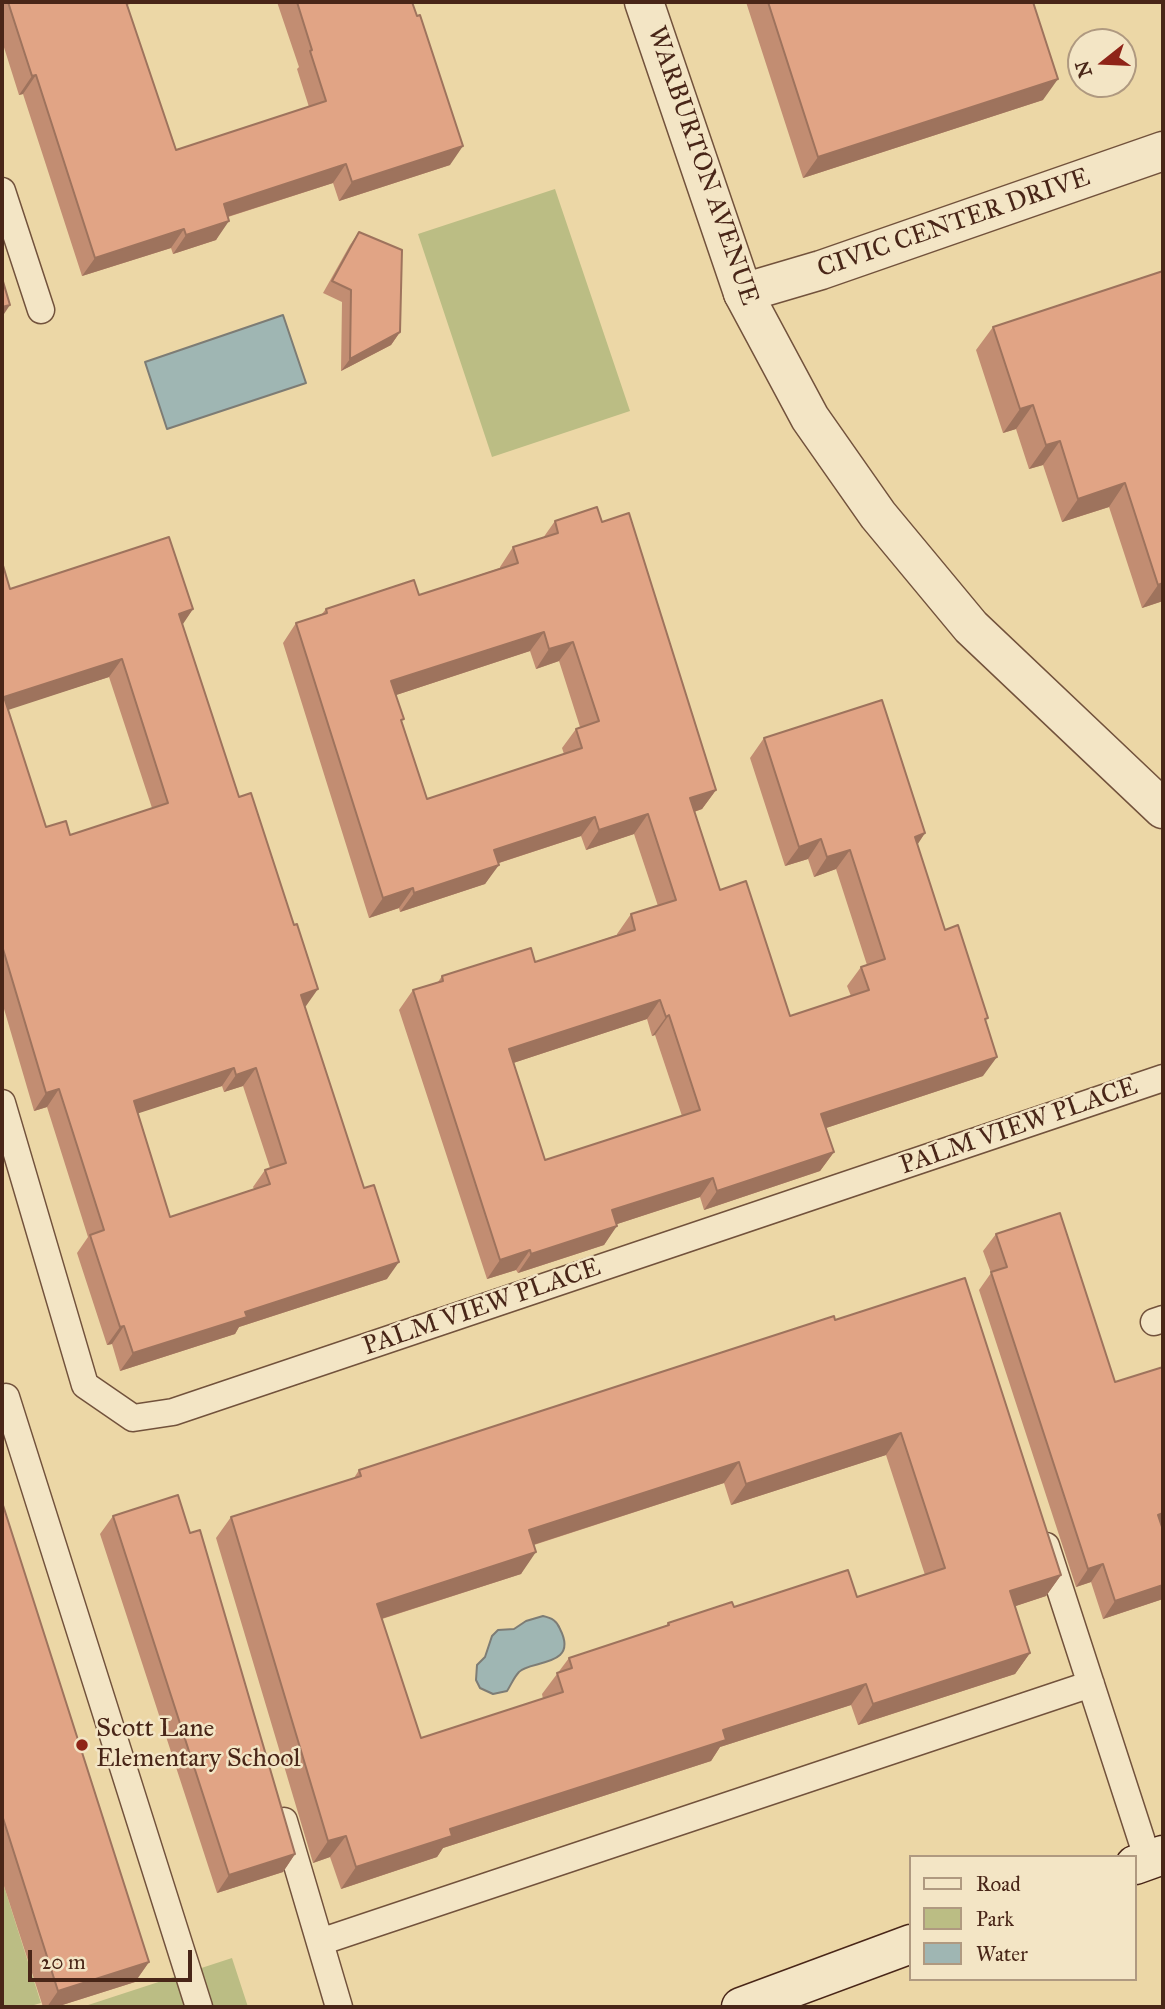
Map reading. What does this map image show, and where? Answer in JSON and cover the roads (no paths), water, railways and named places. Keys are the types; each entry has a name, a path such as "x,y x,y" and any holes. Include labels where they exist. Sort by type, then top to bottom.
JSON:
{"street":[{"name":"WARBURTON AVENUE","path":"644,2 743,293 810,418 878,515 971,627 1163,809"},
{"name":"CIVIC CENTER DRIVE","path":"743,293 821,270 1163,151"},
{"path":"741,2007 909,1945"}],"lane":[{"path":"2,191 41,310"},
{"name":"PALM VIEW PLACE","path":"2,1102 85,1385 133,1418 173,1412 1163,1078"},
{"path":"6,1397 199,2007"},
{"path":"1041,1529 1149,1860"},
{"path":"320,1942 1091,1685"},
{"path":"277,1797 339,2007"}],"water":[{"path":"283,315 306,383 167,429 145,362"},
{"path":"543,1616 554,1620 560,1629 564,1642 558,1657 524,1668 507,1691 493,1694 480,1688 476,1680 477,1665 485,1657 492,1636 498,1630 514,1629 526,1621"}],"place":[{"name":"Scott Lane Elementary School","path":"82,1745"}]}
